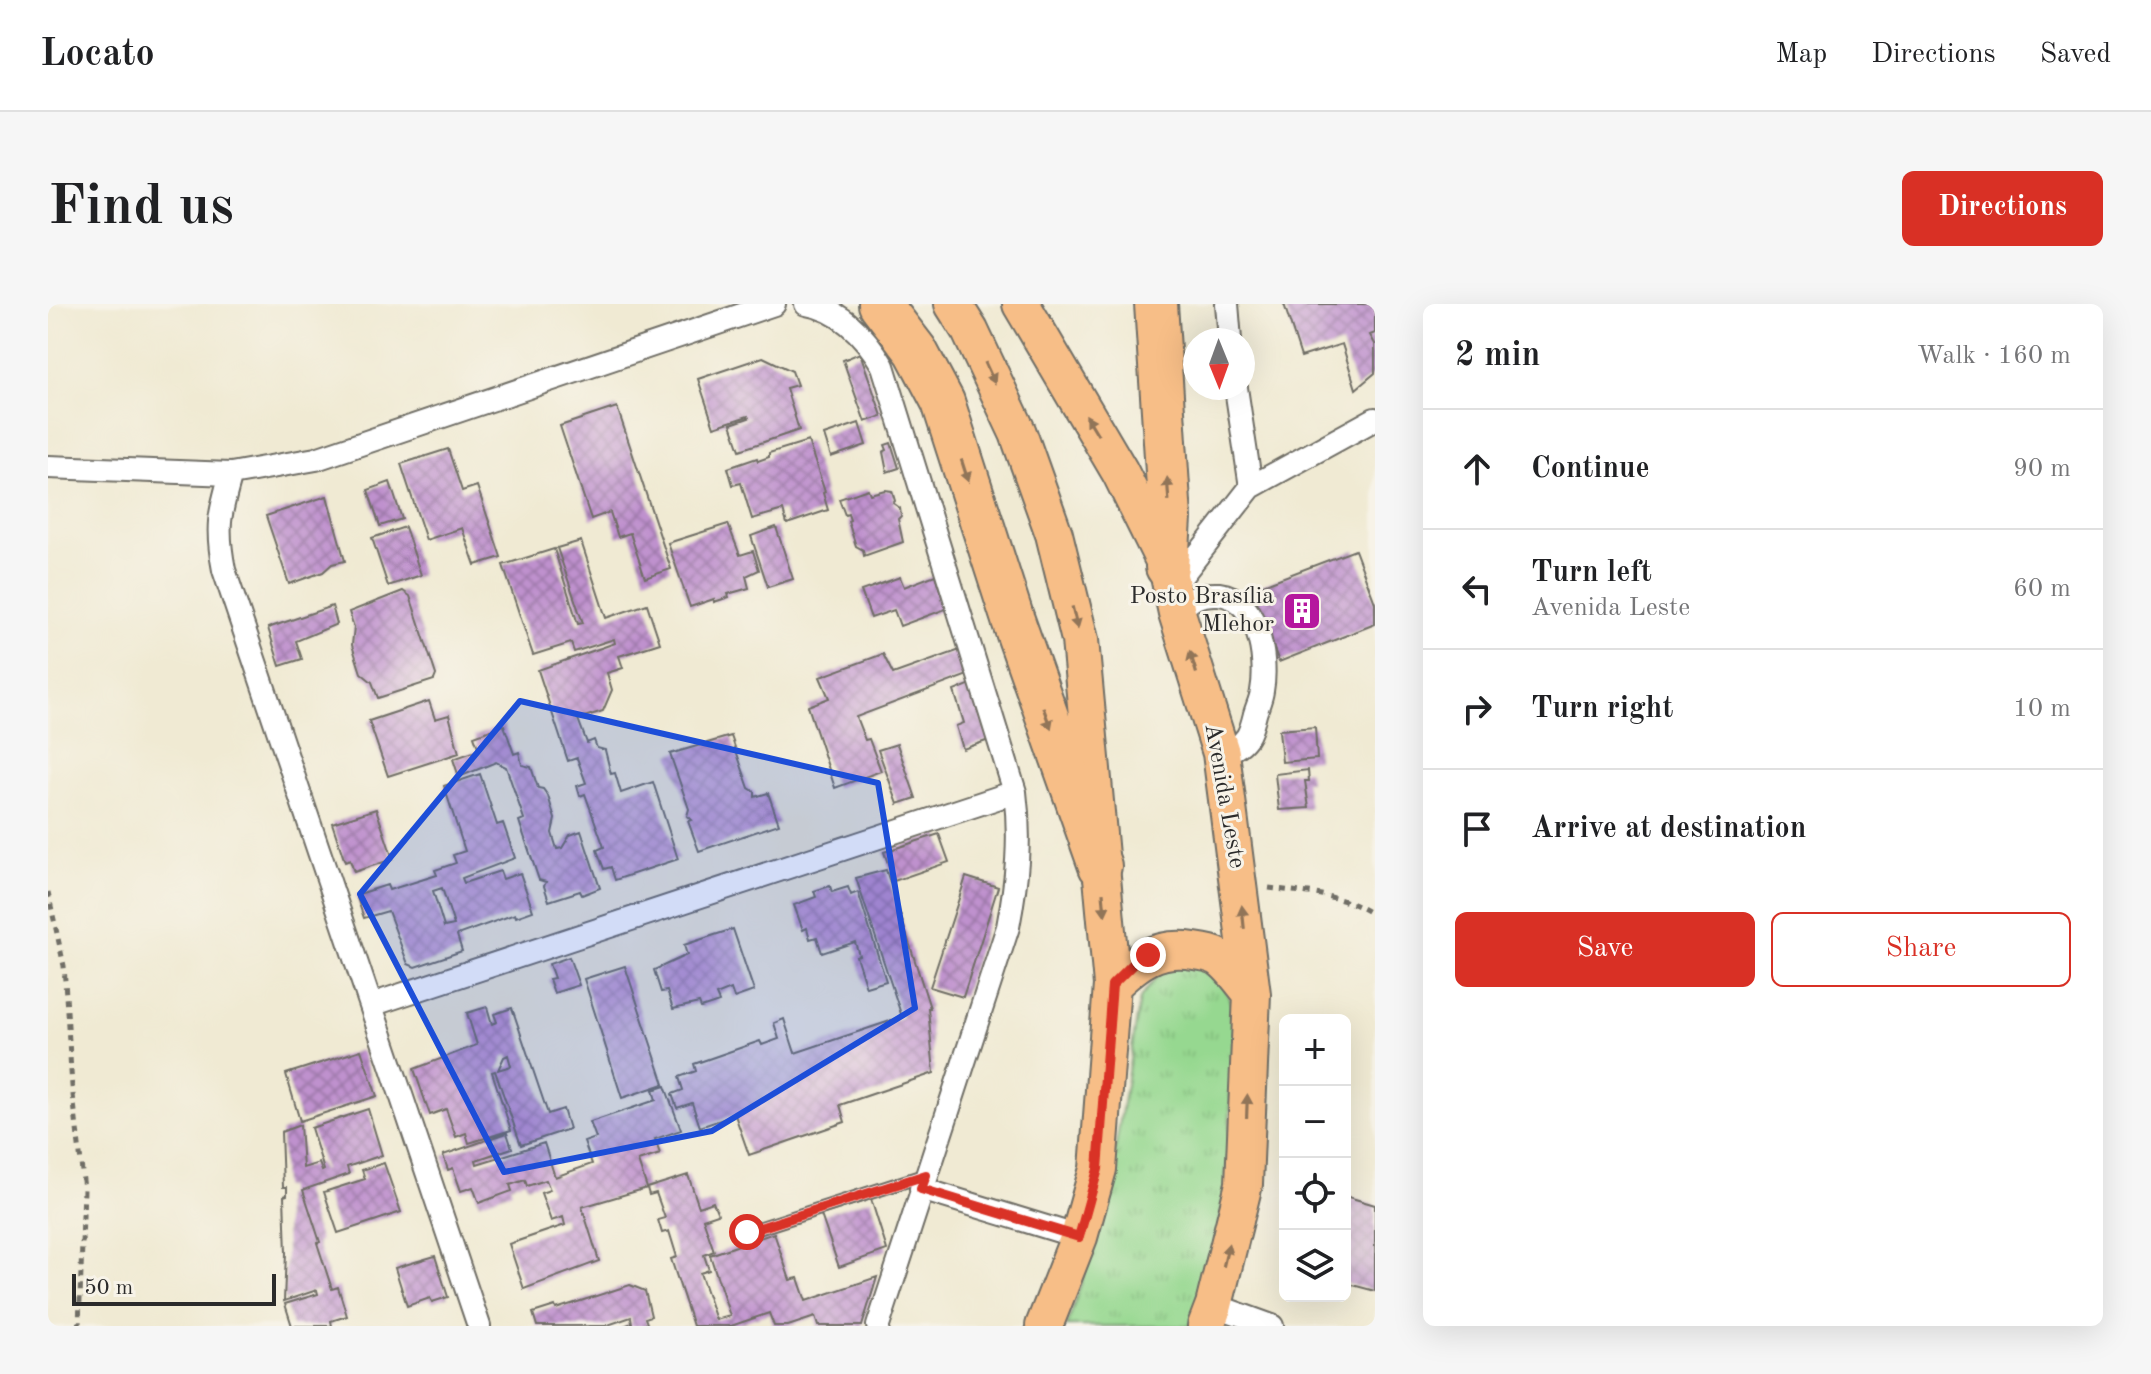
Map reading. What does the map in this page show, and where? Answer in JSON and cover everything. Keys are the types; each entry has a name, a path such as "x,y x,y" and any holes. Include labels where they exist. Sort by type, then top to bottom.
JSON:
{"highway":[{"path":"880,304 916,351 943,402 1013,620 1100,866"},
{"path":"1156,304 1172,590"}],"main road":[{"path":"953,304 970,331 1018,433 1054,534 1080,640 1112,985 1098,1169 1079,1237 1044,1326"},
{"name":"Avenida Leste","path":"1021,304 1120,472 1172,590 1221,753 1252,994 1244,1184 1210,1316"},
{"path":"1112,985 1134,963 1148,955 1167,949 1188,950 1218,957 1252,994"}],"street":[{"path":"48,467 231,474 316,459 774,304"},
{"path":"806,304 842,318 868,342 883,366 1015,792 1019,851 1008,927 878,1326"},
{"path":"1227,304 1229,328"},
{"path":"1238,400 1251,487"},
{"path":"1221,753 1236,748 1249,735 1262,691 1264,662 1256,628 1245,608 1231,595 1206,593 1190,598 1172,590 1251,487 1375,419"},
{"path":"231,474 220,512 218,539 224,570 479,1326"},
{"path":"371,1005 1015,792"},
{"path":"924,1182 1079,1237"},
{"path":"1210,1316 1272,1326"}],"lane":[{"path":"747,1232 924,1182"}],"path":[{"path":"1239,884 1334,897 1359,905 1375,916"},
{"path":"48,892 64,966 72,1086 84,1189 79,1326"}],"highlighted area":[{"path":"520,701 878,783 915,1008 712,1131 504,1172 360,894"}],"green space":[{"path":"1191,962 1224,986 1235,1014 1228,1157 1219,1229 1190,1326 1067,1326 1105,1212 1140,999 1160,972"}],"building":[{"path":"1284,304 1375,304 1375,333 1370,335 1375,344 1375,373 1356,389 1342,344 1301,357"},
{"path":"860,353 882,416 865,422 843,360"},
{"path":"763,357 792,371 797,385 786,388 799,430 740,450 731,424 748,416 714,427 698,379"},
{"path":"617,407 671,569 645,578 630,533 618,537 610,512 591,519 560,426"},
{"path":"859,423 866,445 831,457 824,435"},
{"path":"808,441 828,510 787,524 783,510 752,519 741,483 733,485 728,468 757,458 758,461 769,457 769,453"},
{"path":"891,443 899,468 887,472 883,452 887,450 885,445"},
{"path":"448,449 462,491 477,486 501,557 475,565 462,528 426,540 401,464"},
{"path":"390,482 402,519 380,526 368,490"},
{"path":"868,489 870,494 892,491 893,503 900,508 901,516 898,519 903,542 864,556 863,550 856,546 848,514 845,515 839,499"},
{"path":"327,496 345,561 289,584 266,516"},
{"path":"728,524 740,555 753,551 759,570 746,576 749,588 714,602 714,599 690,607 668,543"},
{"path":"405,527 421,575 388,586 372,538"},
{"path":"776,527 793,579 768,587 751,536"},
{"path":"581,541 606,618 647,604 660,643 619,656 623,668 607,673 612,690 603,711 578,719 587,743 594,740 597,748 605,750 611,774 615,773 621,793 653,782 678,859 615,880 611,867 604,869 597,850 604,847 585,794 580,796 577,786 586,783 577,758 568,761 538,670 615,643 614,639 574,652 571,643 533,655 503,565 554,549 578,624 583,623 557,548"},
{"name":"Posto Brasília Mlehor","path":"1355,550 1375,603 1375,624 1279,662 1252,589"},
{"path":"935,575 946,609 900,626 894,610 871,618 861,591 900,577 904,587"},
{"path":"403,591 410,596 436,675 434,680 378,698 372,682 361,673 352,645 354,627 349,612"},
{"path":"332,606 337,624 296,641 302,659 280,666 268,628"},
{"path":"960,650 968,675 856,717 865,740 869,739 881,771 835,788 808,706 829,698 820,677 883,654 893,674"},
{"path":"971,684 989,740 963,749 956,726 964,723 954,691"},
{"path":"429,701 435,719 449,715 459,753 388,776 369,721"},
{"path":"504,725 514,754 519,752 522,765 531,767 538,788 548,796 555,819 552,833 557,849 562,848 570,835 581,831 600,888 549,901 544,886 546,882 539,880 519,821 524,819 506,767 496,762 459,777 453,759 479,750 474,736"},
{"path":"1315,727 1317,759 1282,762 1279,730"},
{"path":"731,736 749,788 755,792 755,797 768,793 779,824 699,851 688,821 691,820 687,816 689,809 670,754"},
{"path":"897,744 916,798 898,804 878,750"},
{"path":"1308,770 1309,781 1305,781 1309,808 1279,810 1275,774"},
{"path":"480,774 497,825 503,823 515,858 462,878 464,883 500,871 503,879 520,873 533,911 516,917 515,914 457,935 462,951 415,967 408,964 388,911 364,918 356,895 387,885 389,890 437,875 435,870 456,863 453,855 465,851 444,786","holes":["442,888 454,925 444,927 433,891"]},
{"path":"376,809 393,859 354,872 350,860 345,862 332,823"},
{"path":"939,834 949,862 894,881 884,852"},
{"path":"886,870 930,1008 934,1073 840,1105 845,1122 749,1155 735,1115 700,1127 692,1103 677,1108 672,1094 683,1090 679,1077 696,1071 694,1064 760,1041 762,1045 779,1039 774,1023 784,1019 795,1053 902,1017 856,878"},
{"path":"966,877 998,887 963,997 930,987"},
{"path":"830,886 832,892 848,887 851,895 858,892 886,981 866,987 855,942 822,953 817,937 810,939 807,928 803,930 794,905 816,897 814,891"},
{"path":"733,929 754,991 734,998 731,989 716,995 719,1002 701,1008 699,1003 673,1009 667,991 661,992 654,970 687,955 684,945"},
{"path":"569,957 579,985 554,993 549,979 554,978 549,964"},
{"path":"625,966 664,1084 622,1098 584,979"},
{"path":"487,1007 492,1024 497,1022 494,1014 512,1008 548,1114 563,1109 569,1129 521,1145 495,1071 492,1072 511,1130 469,1143 466,1133 456,1137 446,1109 430,1115 414,1069 477,1045 467,1013","holes":["508,1055 511,1066 498,1070"]},
{"path":"361,1050 377,1096 300,1121 286,1074"},
{"path":"665,1086 681,1130 655,1139 660,1154 638,1161 647,1188 582,1207 599,1261 524,1289 509,1244 565,1225 563,1217 551,1221 541,1193 550,1190 546,1180 527,1186 525,1180 510,1185 512,1191 479,1203 473,1187 461,1191 453,1168 448,1170 443,1155 507,1133 512,1148 476,1160 477,1164 544,1143 555,1177 592,1164 584,1142 596,1138 590,1122 656,1100 653,1090"},
{"path":"368,1109 382,1155 347,1167 349,1174 303,1190 332,1289 338,1287 347,1316 331,1321 332,1326 292,1326 285,1304 318,1294 317,1290 284,1301 284,1196 287,1195 287,1187 283,1187 281,1132 300,1125 303,1168 319,1163 322,1171 311,1128"},
{"path":"384,1163 401,1212 338,1233 324,1192 365,1179 362,1170"},
{"path":"688,1175 699,1207 713,1202 718,1214 703,1219 714,1251 704,1255 709,1270 700,1273 716,1320 730,1316 710,1255 774,1233 790,1280 798,1278 806,1301 877,1277 862,1326 818,1326 815,1317 788,1326 774,1326 769,1313 731,1326 693,1326 671,1259 677,1257 669,1231 662,1233 658,1220 665,1218 656,1193 649,1195 647,1188"},
{"path":"1351,1198 1375,1205 1375,1291 1351,1285"},
{"path":"871,1199 887,1250 839,1267 821,1215"},
{"path":"435,1256 448,1297 432,1302 430,1298 407,1306 395,1268"},
{"path":"630,1285 645,1291 651,1316 645,1318 648,1326 624,1326 632,1323 631,1317 605,1326 537,1326 533,1313 555,1306 556,1309"}],"place":[{"name":"Posto Brasília Mlehor","path":"1302,611"}],"route":[{"path":"747,1232 926,1175 921,1189 1079,1237 1098,1169 1112,985 1134,963 1148,955"}]}
